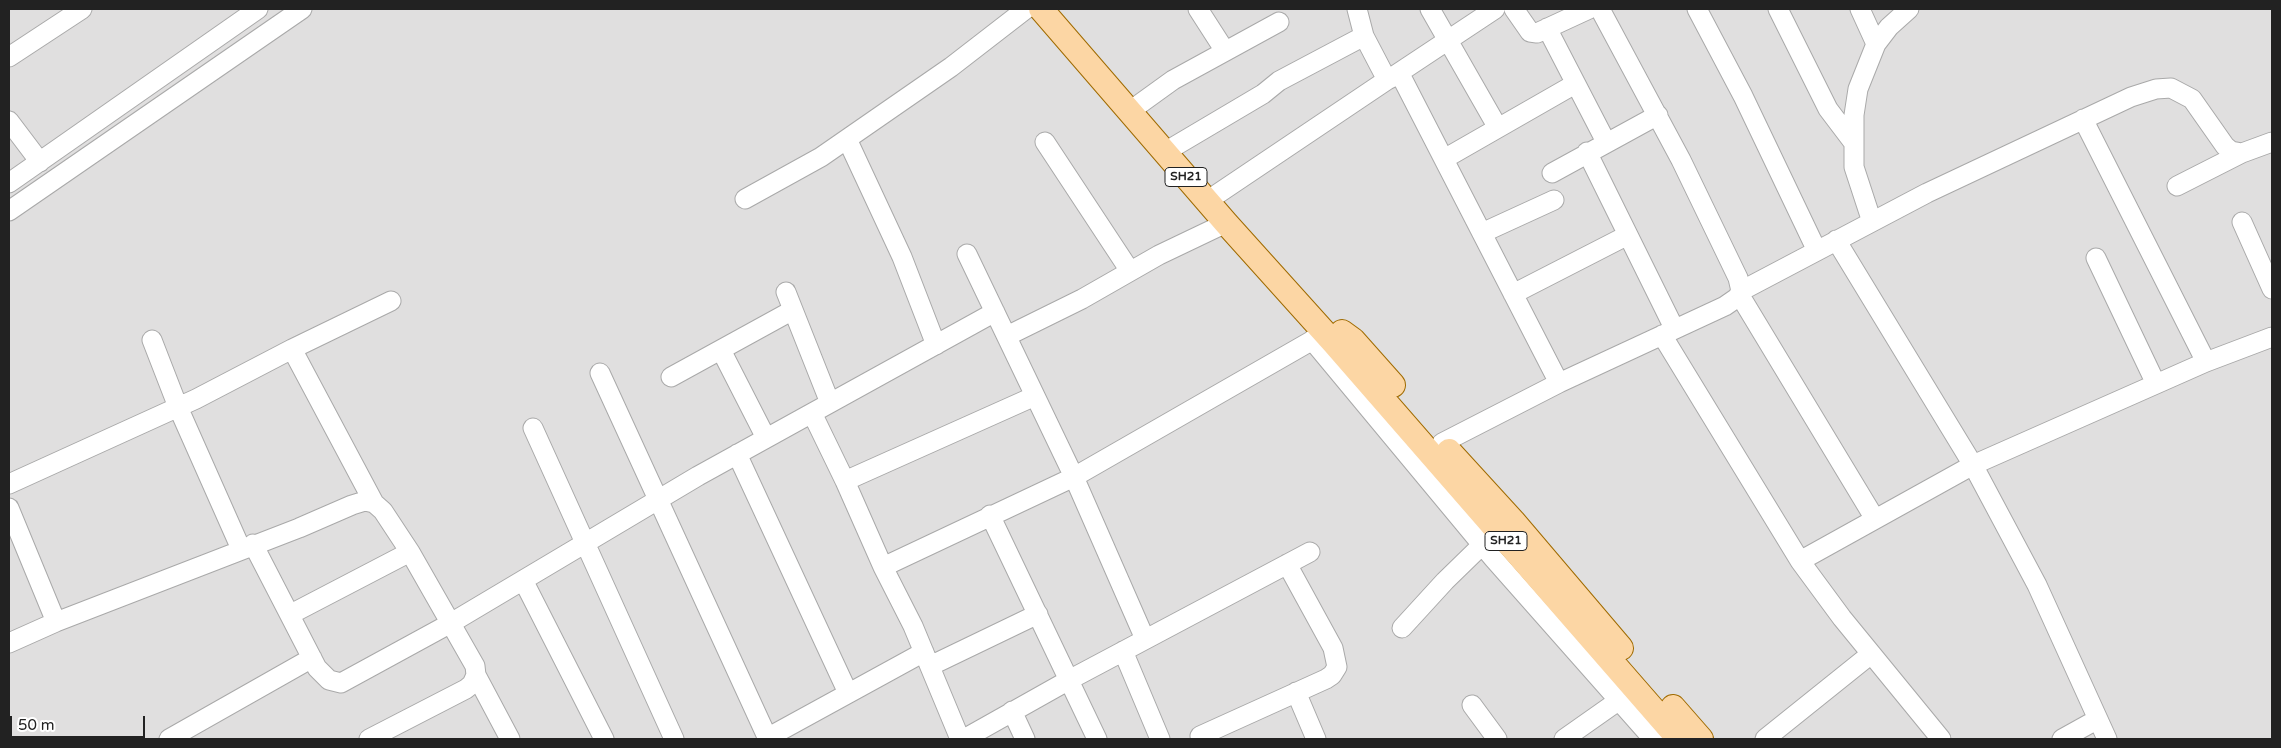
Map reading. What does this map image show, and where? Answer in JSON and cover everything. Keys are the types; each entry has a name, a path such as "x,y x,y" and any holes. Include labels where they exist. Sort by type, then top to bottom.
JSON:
{"main road":[{"name":"SH21","path":"1041,9 1307,314 1324,338 1680,739"},
{"path":"1307,314 1353,340 1442,443 1513,521 1701,739"}],"street":[{"path":"9,57 82,9"},
{"path":"9,182 258,9"},
{"path":"9,211 302,9"},
{"path":"745,199 821,157 951,67 1026,9"},
{"path":"1198,9 1225,51"},
{"path":"1357,9 1364,36 1391,78"},
{"path":"1430,9 1498,128"},
{"path":"1207,200 1496,9"},
{"path":"1514,9 1530,32 1536,33 1590,9"},
{"path":"1600,9 1658,115 1734,270 1740,292 1875,519"},
{"path":"1697,9 1743,96 1817,251"},
{"path":"1778,9 1828,109 1852,142"},
{"path":"1860,9 1876,44"},
{"path":"1872,222 1854,167 1852,142 1858,89 1876,44 1889,27 1909,9"},
{"path":"1130,112 1174,80 1279,22"},
{"path":"1547,28 1606,142"},
{"path":"1165,152 1263,94 1279,81 1364,36"},
{"path":"1391,78 1400,77 1403,80 1559,383"},
{"path":"1444,159 1575,84"},
{"path":"1442,443 1559,383 1726,306 1740,292 1927,193 2131,97 2156,89 2171,88 2192,99 2224,146 2231,151 2242,152"},
{"path":"1552,173 1587,152 1658,115"},
{"path":"2083,119 2206,362"},
{"path":"9,121 40,162"},
{"path":"847,139 902,257 936,345"},
{"path":"1046,142 1130,271"},
{"path":"2177,186 2242,152 2272,142"},
{"path":"1587,152 1628,234 1668,332 1800,561 1871,654 1941,739"},
{"path":"1482,233 1554,200"},
{"path":"2242,222 2272,288"},
{"path":"1007,336 1159,255 1226,223"},
{"path":"1514,294 1628,234"},
{"path":"1836,240 1973,464 2038,585 2107,739"},
{"path":"967,254 1074,477 1145,639"},
{"path":"2096,258 2156,384"},
{"path":"786,292 830,403"},
{"path":"9,484 178,407 391,301"},
{"path":"672,377 793,310"},
{"path":"152,340 178,407 247,547 291,614 312,658 330,680 341,683 451,624 737,454 995,312"},
{"path":"1800,561 1973,464 2206,362 2272,337"},
{"path":"883,567 1074,477 1324,338 1482,545 1653,739"},
{"path":"292,349 374,503 384,511 410,552 475,666 476,675 510,739"},
{"path":"721,350 766,438"},
{"path":"600,373 767,739 848,693 1038,614"},
{"path":"845,481 1036,396"},
{"path":"812,413 927,659 960,739"},
{"path":"533,428 674,739"},
{"path":"737,454 848,693"},
{"path":"9,643 56,622 299,528 352,505 365,501 374,503"},
{"path":"9,508 56,622"},
{"path":"990,515 1096,739"},
{"path":"1402,628 1444,581 1482,545"},
{"path":"291,614 410,552"},
{"path":"964,739 1069,680 1310,552"},
{"path":"1200,736 1332,675 1337,667 1334,648 1287,564"},
{"path":"523,580 604,739"},
{"path":"1123,651 1160,739"},
{"path":"1765,739 1871,654"},
{"path":"169,739 312,658"},
{"path":"368,739 466,690 472,684 476,675"},
{"path":"1296,692 1316,739"},
{"path":"1564,739 1618,701"},
{"path":"1472,705 1497,739"},
{"path":"1012,711 1025,739"},
{"path":"2062,739 2098,719"}],"shaded area":[{"path":"9,9 2272,9 2272,739 9,739"}]}
